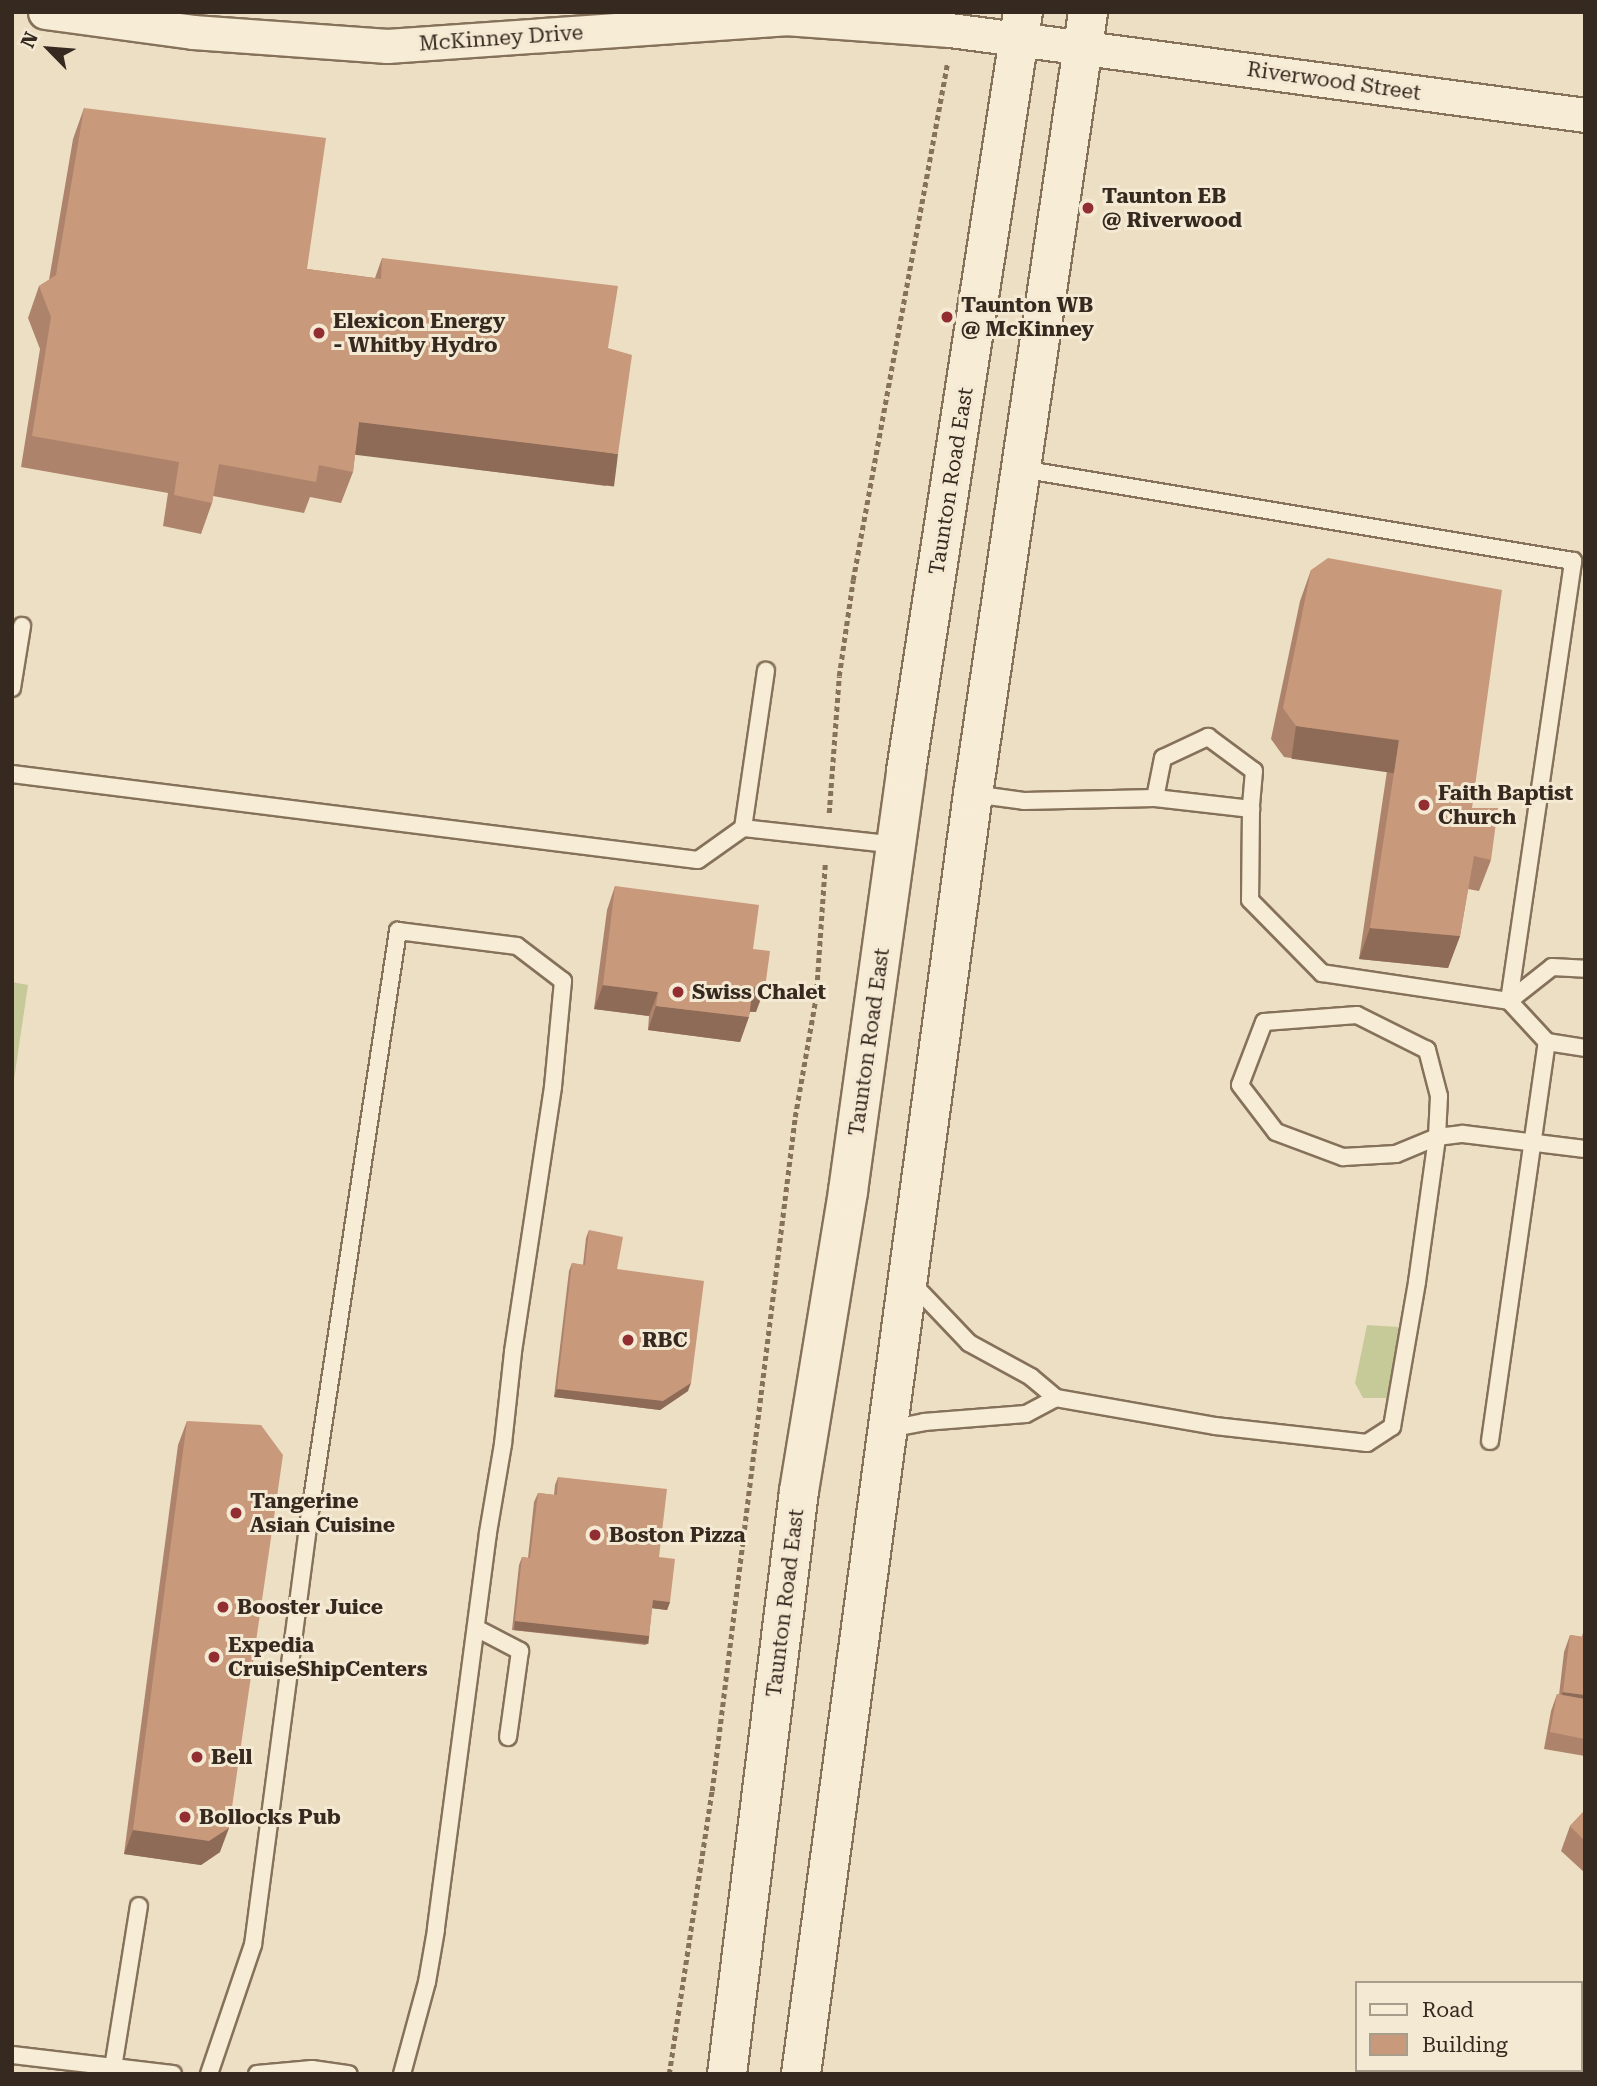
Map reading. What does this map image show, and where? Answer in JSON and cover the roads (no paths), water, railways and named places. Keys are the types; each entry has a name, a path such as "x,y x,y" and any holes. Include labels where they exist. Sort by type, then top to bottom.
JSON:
{"main road":[{"path":"801,2074 973,794 1088,12"},
{"name":"Taunton Road East","path":"727,2074 799,1491 848,1191 896,845 1021,26"}],"street":[{"name":"McKinney Drive","path":"45,12 194,22 387,46 785,18 950,30 1021,26 1082,50"},
{"name":"Riverwood Street","path":"1082,50 1585,115"}],"lane":[{"path":"1021,469 1579,562 1509,1001"},
{"path":"12,688 22,626"},
{"path":"743,828 766,671"},
{"path":"1155,798 1163,758 1208,737 1254,771 1250,900 1322,973 1509,1001 1547,1042 1585,1048"},
{"path":"12,774 698,860 743,828 828,835 896,845"},
{"path":"973,794 1024,801 1155,798 1251,809"},
{"path":"209,2074 253,1945 311,1506 398,931 517,946 564,981 553,1087 436,1930 427,1982 402,2074"},
{"path":"1509,1001 1552,967 1585,969"},
{"path":"908,1279 969,1343 1031,1377 1056,1398 1215,1426 1367,1443 1392,1427 1417,1282 1437,1137 1439,1096 1427,1050 1357,1015 1264,1022 1240,1085 1276,1132 1343,1157 1396,1154 1437,1137 1463,1134 1585,1150"},
{"path":"1490,1441 1547,1042"},
{"path":"887,1430 924,1422 1026,1414 1056,1398"},
{"path":"476,1628 520,1651 509,1737"},
{"path":"112,2070 139,1906"},
{"path":"12,2055 112,2070 173,2074"},
{"path":"257,2074 312,2071 349,2074"}],"place":[{"name":"Taunton EB @ Riverwood","path":"1088,208"},
{"name":"Taunton WB @ McKinney","path":"947,317"},
{"name":"Elexicon Energy - Whitby Hydro","path":"319,333"},
{"name":"Faith Baptist Church","path":"1424,805"},
{"name":"Swiss Chalet","path":"678,992"},
{"name":"RBC","path":"628,1340"},
{"name":"Tangerine Asian Cuisine","path":"236,1513"},
{"name":"Boston Pizza","path":"595,1535"},
{"name":"Booster Juice","path":"223,1607"},
{"name":"Expedia CruiseShipCenters","path":"214,1657"},
{"name":"Bell","path":"197,1757"},
{"name":"Bollocks Pub","path":"185,1817"}]}
